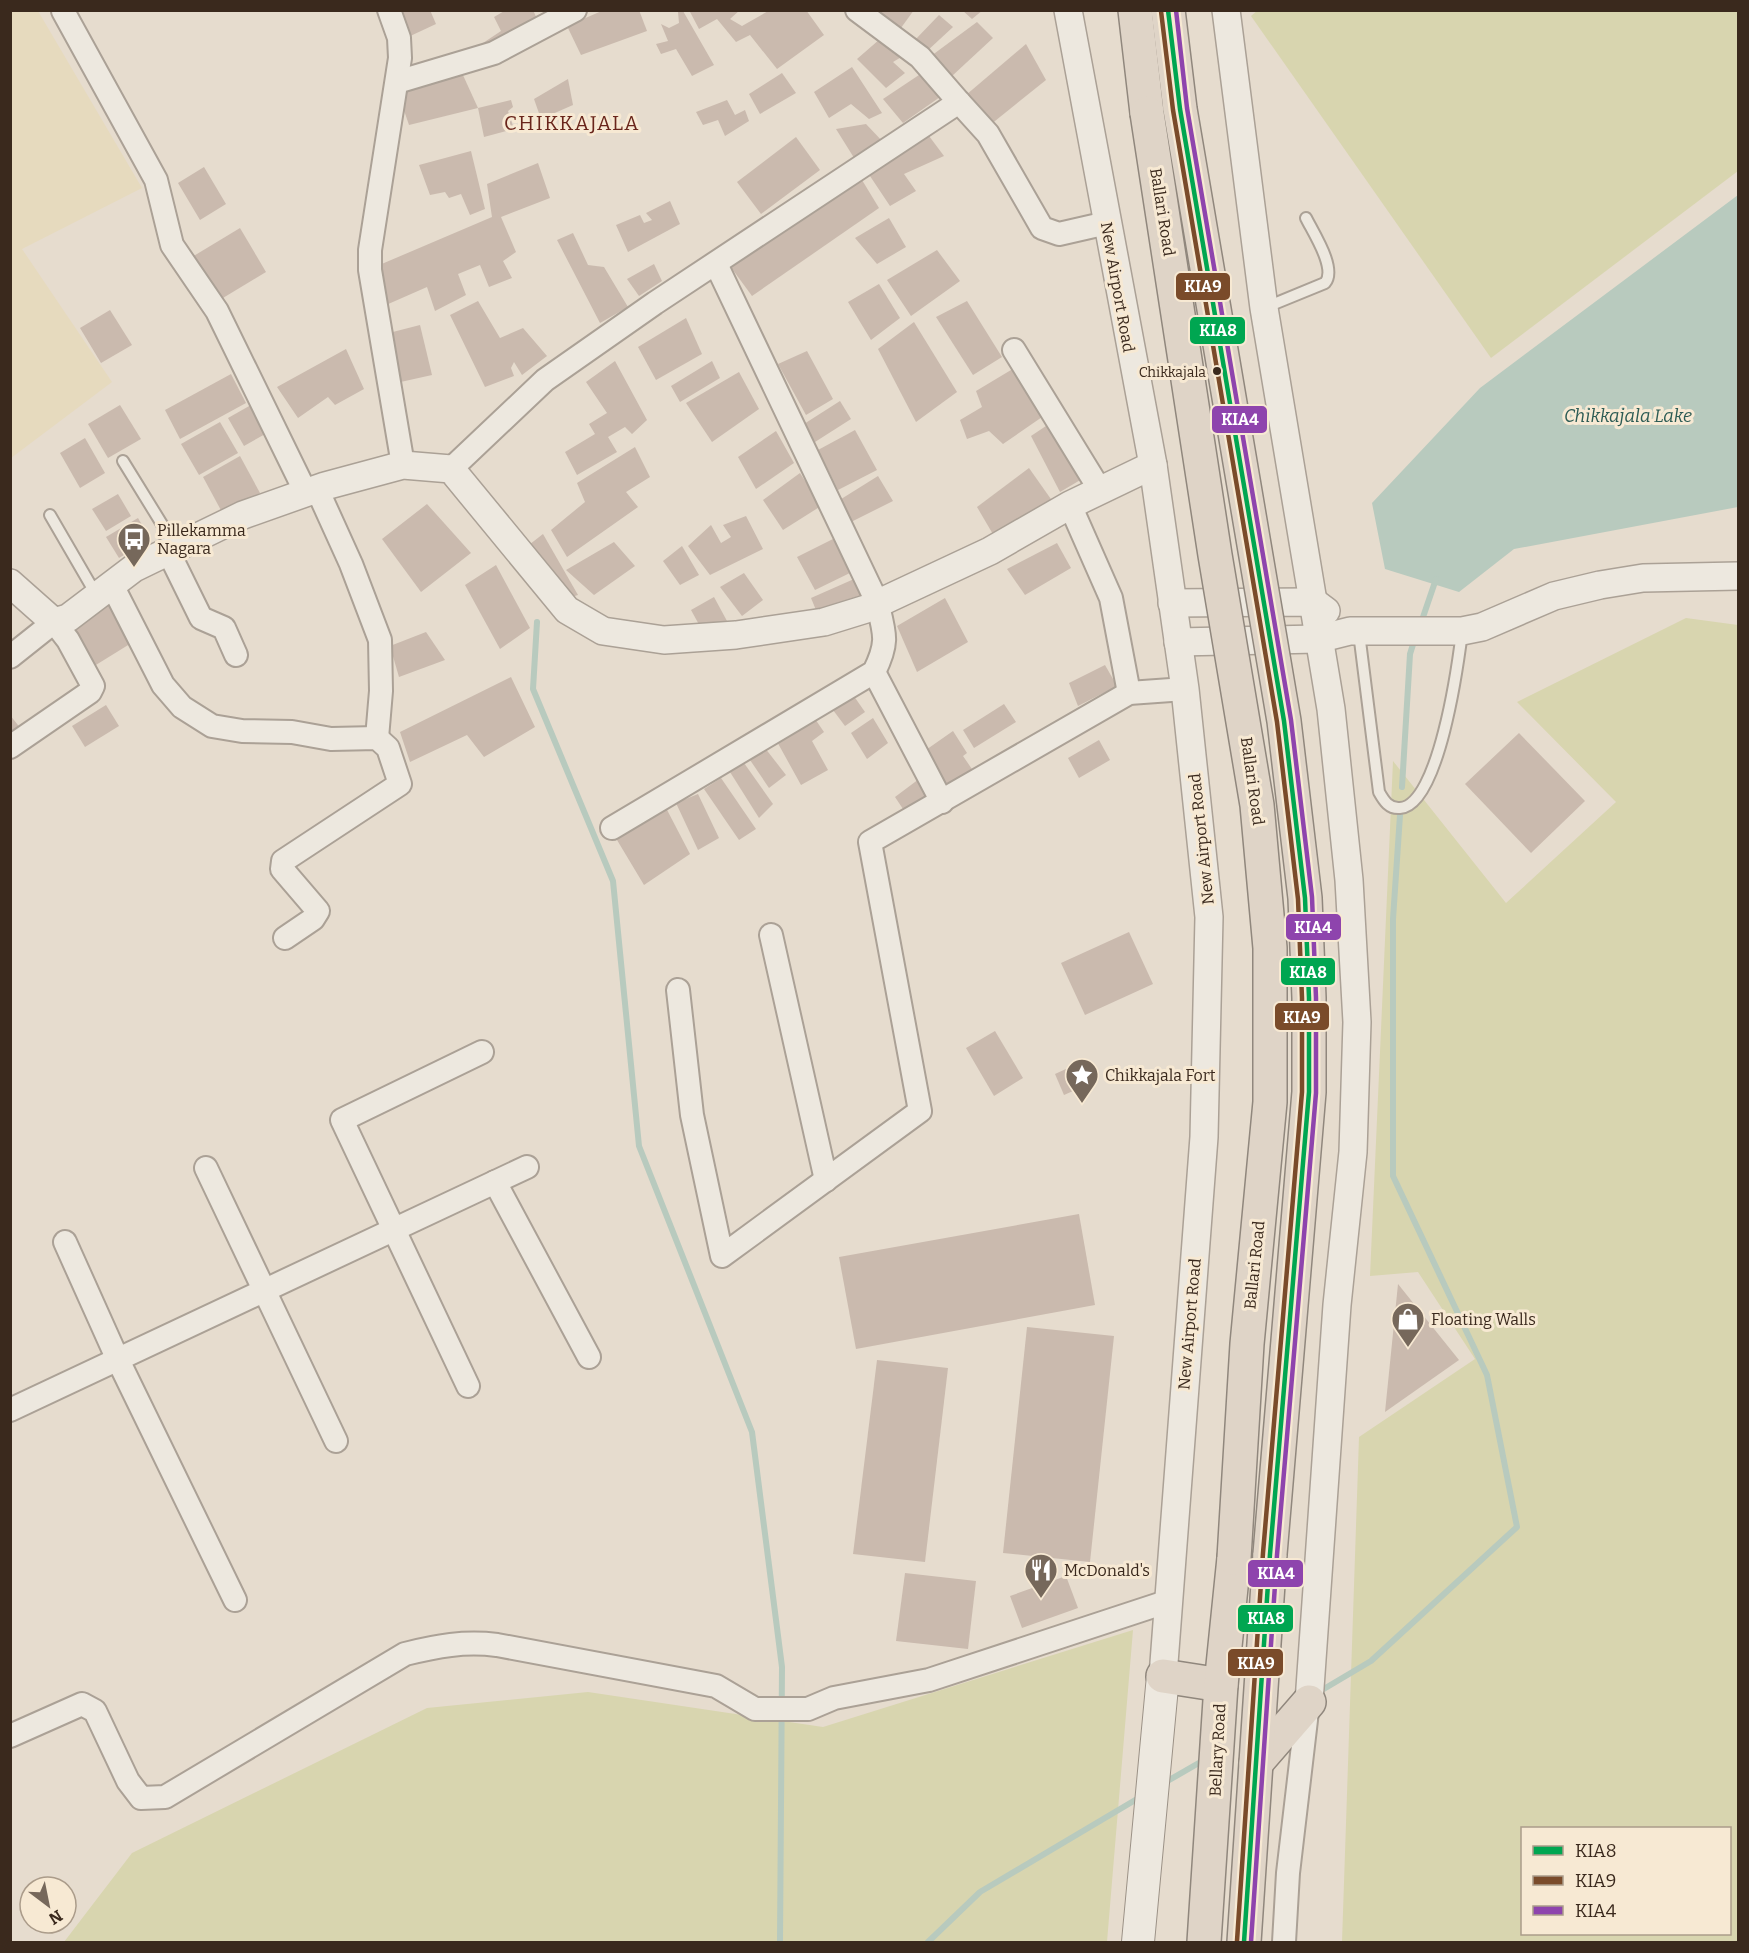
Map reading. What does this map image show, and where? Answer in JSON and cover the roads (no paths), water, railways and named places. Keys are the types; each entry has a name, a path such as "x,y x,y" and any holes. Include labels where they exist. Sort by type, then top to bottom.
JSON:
{"highway":[{"name":"Ballari Road","path":"1135,10 1147,113 1215,555 1257,804 1270,948 1269,1102 1246,1344 1234,1558"},
{"name":"Ballari Road","path":"1168,10 1180,109 1284,721 1305,898 1309,998 1309,1092 1270,1554 1257,1740"},
{"name":"Bellary Road","path":"1204,1942 1221,1685 1234,1558"},
{"path":"1163,1676 1221,1685"},
{"path":"1244,1942 1257,1740 1309,1697"}],"main road":[{"path":"1138,1942 1163,1676"}],"street":[{"path":"389,10 399,38 397,82 370,250 370,270 403,465"},
{"path":"397,82 494,53 575,10"},
{"path":"857,10 920,57 988,134 1042,228 1059,234 1107,223"},
{"name":"New Airport Road","path":"1068,10 1153,465 1185,689 1209,917 1204,1137 1163,1676"},
{"path":"1226,10 1264,308 1331,709 1349,880 1357,1022 1353,1152 1337,1305 1309,1697 1288,1873 1284,1942"},
{"path":"64,11 156,180 172,245 217,311 351,564 380,640 381,691 377,738"},
{"path":"451,469 545,380 959,102"},
{"path":"612,828 874,672 885,651 885,632 878,602 716,264"},
{"path":"1014,350 1100,490"},
{"path":"10,657 54,622 68,618 134,568 172,549 243,515 311,491 403,465 451,469 567,610 603,631 664,640 736,635 824,622 878,602 990,551 1070,505 1153,465"},
{"path":"1070,505 1111,598 1129,693"},
{"path":"172,549 201,618 224,628 236,655"},
{"path":"1178,642 1318,639 1355,631 1462,631 1482,627 1554,596 1600,585 1642,578 1738,576"},
{"path":"10,583 54,622 68,640 93,686 90,692 10,747"},
{"path":"105,590 163,685 182,707 212,726 242,731 292,732 331,739 377,738 388,748 400,784 283,861 282,869 318,911 313,919 285,938"},
{"path":"1172,603 1314,602 1355,631"},
{"path":"874,672 942,802"},
{"path":"678,990 692,1115 722,1256 920,1111 870,842 1129,693 1185,689"},
{"path":"771,934 826,1180"},
{"path":"468,1386 342,1120 482,1052"},
{"path":"10,1410 527,1167"},
{"path":"206,1168 336,1441"},
{"path":"495,1182 589,1358"},
{"path":"65,1242 118,1360 235,1600"},
{"path":"10,1736 82,1704 95,1711 128,1781 141,1797 165,1797 405,1654 443,1645 472,1642 716,1686 755,1709 808,1709 834,1698 929,1680 1167,1602"}],"lane":[{"path":"1264,308 1325,283 1329,279 1330,269 1306,218"},
{"path":"123,461 172,549"},
{"path":"50,514 105,590"},
{"path":"1355,631 1379,792 1389,805 1397,808 1408,807 1419,797 1432,768 1454,691 1462,631"}],"water":[{"name":"Chikkajala Lake","path":"1738,195 1738,507 1514,549 1459,592 1385,569 1372,503 1480,388"}],"waterway":[{"path":"1421,623 1436,579"},
{"path":"537,622 533,689 613,881 639,1146 752,1432 782,1667 780,1942"},
{"path":"1402,787 1410,654 1415,638"},
{"path":"1317,1693 1371,1661 1517,1527 1487,1375 1393,1176 1393,919 1400,815"},
{"path":"1164,1783 1204,1760"},
{"path":"928,1942 980,1892 1142,1796"}],"place":[{"name":"Chikkajala","path":"1217,371"},
{"name":"Pillekamma Nagara","path":"134,568"},
{"name":"Chikkajala Fort","path":"1082,1104"},
{"name":"Floating Walls","path":"1408,1348"},
{"name":"McDonald's","path":"1041,1599"}],"district":[{"name":"CHIKKAJALA","path":"572,123"}]}
